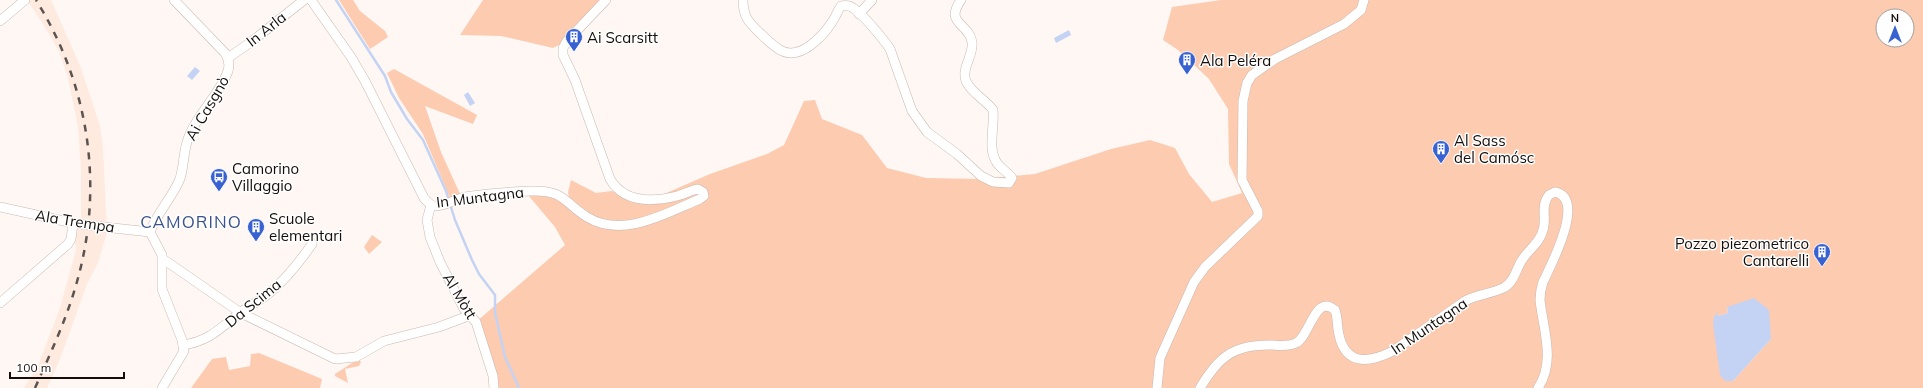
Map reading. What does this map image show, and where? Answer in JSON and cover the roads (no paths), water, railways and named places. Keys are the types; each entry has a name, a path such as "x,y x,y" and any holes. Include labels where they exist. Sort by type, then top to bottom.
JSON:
{"street":[{"path":"0,21 24,0"},
{"path":"174,0 228,58"},
{"name":"In Arla","path":"228,58 251,42 304,0"},
{"name":"In Muntagna","path":"311,0 351,57 365,81 424,198 431,205 442,205 461,198 522,191 545,191 562,196 587,217 599,223 616,226 646,221 704,196 703,192 698,189 678,196 640,199 619,192 610,179 575,80 563,55 563,48 567,41 606,0"},
{"path":"743,0 743,9 747,20 768,41 784,52 793,53 809,46 825,31 841,6 847,5 854,8 884,40 890,49 912,111 927,132 957,154 981,176 993,182 1009,183 1012,178 1009,173 997,163 992,153 993,110 966,81 965,73 972,47 968,33 960,26 956,19 955,12 961,0"},
{"path":"860,14 872,0"},
{"path":"1157,388 1160,358 1194,282 1205,267 1258,216 1258,211 1243,185 1241,172 1243,101 1252,75 1275,59 1344,24 1362,10 1364,0"},
{"name":"Ai Casgnò","path":"150,232 159,213 179,181 184,152 190,133 224,80 229,66 228,58"},
{"name":"In Muntagna","path":"1200,388 1218,363 1234,350 1250,346 1290,345 1299,341 1306,333 1316,312 1320,308 1326,306 1333,308 1336,312 1340,338 1346,351 1351,357 1364,359 1393,351 1465,300 1504,288 1509,284 1522,260 1543,233 1545,202 1549,195 1555,192 1563,195 1566,201 1567,224 1560,246 1541,291 1540,300 1548,356 1544,376 1538,388"},
{"name":"Al Mòtt","path":"431,205 427,220 430,237 440,262 468,316 476,322 493,376 494,388"},
{"name":"Ala Trempa","path":"0,207 77,224 150,232"},
{"path":"0,303 68,244 77,224"},
{"path":"150,232 163,259 162,289 184,351 162,388"},
{"name":"Da Scima","path":"183,345 205,339 217,332 268,293 298,263 312,244"},
{"path":"163,259 241,313 309,345 324,350 335,359 356,357 384,341 439,327 468,316"}],"water":[{"path":"1069,30 1071,35 1056,43 1054,38"},
{"path":"195,67 200,71 192,80 187,76"},
{"path":"468,92 475,103 470,106 464,95"},
{"path":"1754,298 1769,310 1771,339 1733,381 1725,381 1720,375 1713,324 1714,317 1717,312 1718,316 1728,313 1727,307"}],"waterway":[{"path":"336,0 385,76 391,92 407,119 423,140 446,191 455,220 472,260 479,274 495,295 495,313 505,357 519,388"}],"railway":[{"path":"35,388 64,320 74,292 86,242 90,206 90,170 86,134 79,99 68,65 54,32 36,0"}],"place":[{"name":"Ai Scarsitt","path":"574,52"},
{"name":"Ala Peléra","path":"1187,75"},
{"name":"Al Sass del Camósc","path":"1441,164"},
{"name":"Camorino Villaggio","path":"219,192"},
{"name":"Scuole elementari","path":"256,242"},
{"name":"Pozzo piezometrico Cantarelli","path":"1822,267"}],"district":[{"name":"CAMORINO","path":"191,221"}]}
